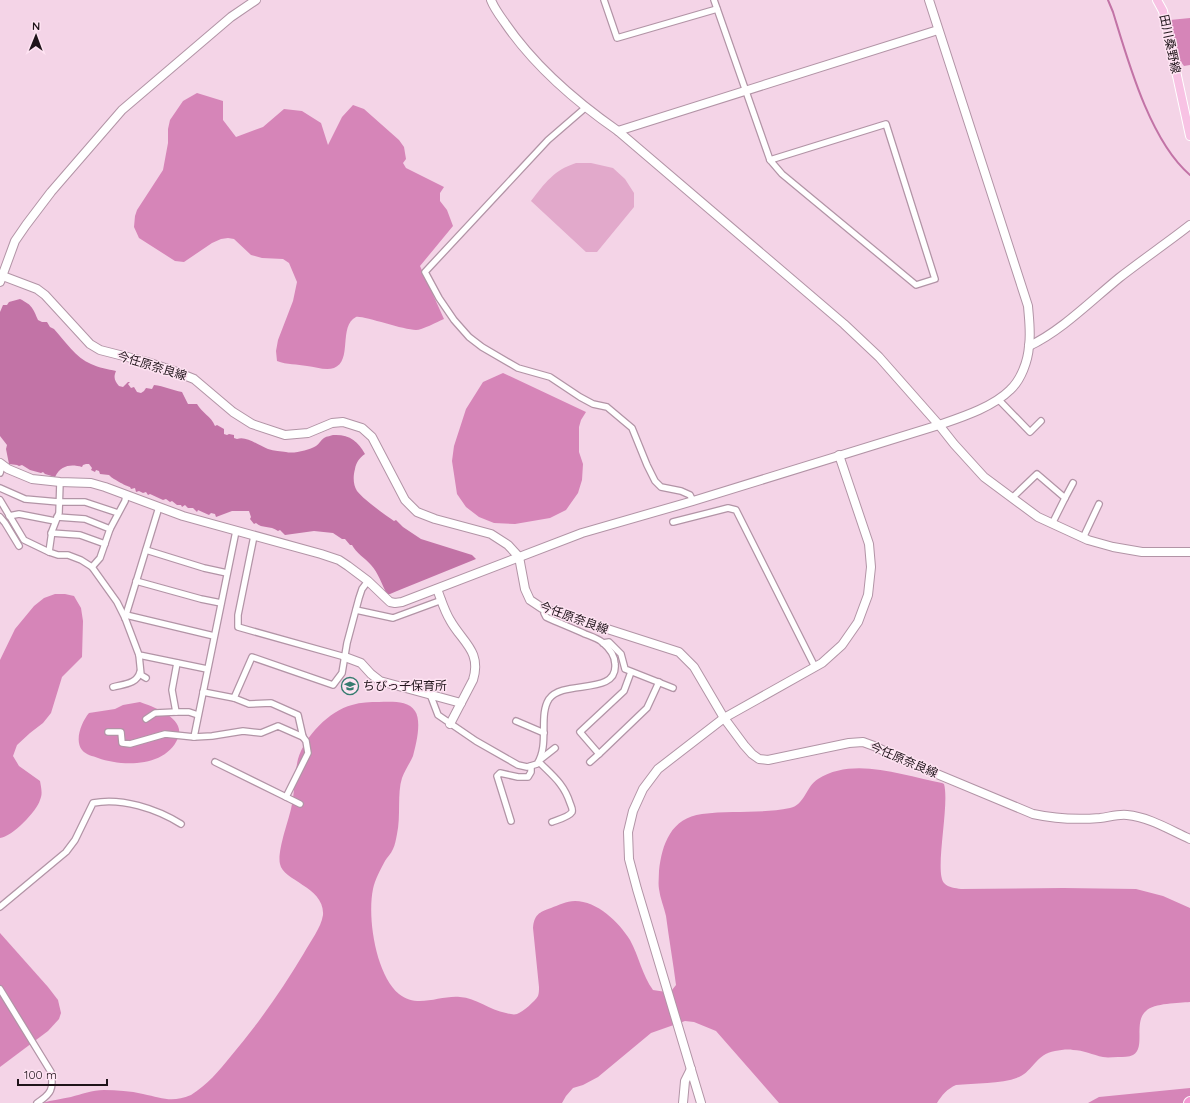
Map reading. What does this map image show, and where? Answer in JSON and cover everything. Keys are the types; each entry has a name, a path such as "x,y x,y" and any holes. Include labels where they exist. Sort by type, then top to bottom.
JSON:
{"main road":[{"name":"田川桑野線","path":"1157,0 1163,11 1190,136"}],"street":[{"path":"1,278 15,241 26,225 51,192 122,110 231,18 256,0"},
{"path":"491,0 515,38 549,76 585,108 618,131 844,324 879,357 984,477 1038,517 1083,538 1113,547 1142,552 1190,552"},
{"path":"604,0 617,38 717,9"},
{"path":"714,0 770,160 782,174 916,285 935,279 886,124 770,160"},
{"path":"1,467 32,479 91,483 183,516 339,560 368,581 390,602 395,603 437,589 582,533 693,501 939,425 964,416 998,399 1011,390 1021,375 1027,360 1029,346 1028,306 929,0"},
{"path":"618,131 938,30"},
{"path":"585,108 548,140 425,272 450,314 469,337 482,348 518,368 550,377 593,404 607,407 632,428 655,481 661,487 681,491 690,495 693,501"},
{"path":"1029,346 1048,336 1121,277 1190,225"},
{"name":"今任原奈良線","path":"1,278 37,289 90,344 100,350 147,362 194,379 233,412 252,424 285,435 308,433 332,423 343,422 362,428 372,437 405,500 417,512 435,519 491,534 508,544 519,557 525,589 530,600 545,610 678,652 694,667 724,718 752,754 759,759 768,760 849,743 863,742 1033,814 1053,818 1070,819 1101,818 1119,814 1129,815 1143,819 1190,839"},
{"path":"998,399 1030,432 1042,421"},
{"path":"701,1103 637,889 629,858 628,832 633,811 643,789 658,769 724,718 822,663 842,645 858,622 868,595 870,581 871,567 869,544 838,455"},
{"path":"1012,498 1036,474 1065,498"},
{"path":"49,552 52,534 59,513 60,482"},
{"path":"1052,524 1073,484"},
{"path":"0,488 25,499 90,503 118,513"},
{"path":"92,567 100,558 110,529 125,501 126,495"},
{"path":"0,500 24,540 49,552 68,555 81,560 92,567 126,617 138,655 140,672 135,681 113,687"},
{"path":"1083,538 1099,504"},
{"path":"126,617 159,507"},
{"path":"673,522 728,508 736,510 815,667"},
{"path":"9,516 19,514 56,519 85,519 110,529"},
{"path":"0,517 19,546"},
{"path":"194,737 236,531"},
{"path":"52,534 80,535 105,544"},
{"path":"254,536 238,615 238,627 345,657 361,663 380,681 461,703"},
{"path":"146,550 204,568 227,572"},
{"path":"136,581 221,603"},
{"path":"234,698 252,657 333,685 342,673 356,610 362,589 368,581"},
{"path":"437,589 450,620 470,647 475,660 475,673 450,724"},
{"path":"356,610 392,618 442,600"},
{"path":"540,760 543,751 545,711 548,701 554,693 561,690 601,684 609,681 616,669 615,658 603,643 546,617 544,614 545,610"},
{"path":"126,617 214,636"},
{"path":"603,643 609,642 621,654 625,669 673,688"},
{"path":"138,655 207,669"},
{"path":"176,712 172,690 177,663"},
{"path":"140,672 141,675 146,678"},
{"path":"599,754 580,732 624,691 631,672"},
{"path":"590,762 647,708 659,682"},
{"path":"203,692 234,698 249,704 272,703 298,715 308,753 286,797"},
{"path":"430,694 438,715 476,741 518,765 530,766 537,764 555,748"},
{"path":"146,719 155,713 189,712 198,715"},
{"path":"516,722 544,733"},
{"path":"108,732 121,732 122,743 124,744 130,744 165,734 194,737 212,736 243,731 261,732 278,726 303,737"},
{"path":"540,760 562,784 568,795 572,808 570,814 552,822"},
{"path":"216,762 300,804"},
{"path":"511,820 496,776 500,773 518,778 528,777 531,772 530,766"},
{"path":"0,907 66,852 75,840 93,803 105,800 136,805 167,815 181,824"},
{"path":"0,989 51,1072 51,1090 47,1097 37,1103"},
{"path":"683,1103 685,1081 691,1068"}],"shaded area":[{"path":"1190,18 1190,65 1184,66 1175,51 1168,23 1170,20"},
{"path":"197,93 223,101 223,120 236,137 263,127 284,109 302,111 321,123 328,145 342,117 353,105 364,109 399,140 404,147 406,159 403,163 406,168 444,187 440,193 440,201 447,210 453,226 420,266 444,319 416,330 356,317 351,321 348,328 345,351 340,364 331,369 324,369 288,364 277,361 276,351 278,340 293,301 297,282 289,263 283,259 262,258 251,255 234,239 228,238 212,243 184,262 175,261 139,238 134,227 135,216 137,210 163,170 168,143 168,129 170,120 183,101"},
{"path":"576,163 591,163 613,168 625,179 634,193 634,207 597,252 586,252 531,201 550,178 562,169"},
{"path":"20,299 32,307 38,320 47,322 80,358 94,365 116,371 115,379 119,386 123,387 130,382 128,384 131,388 134,387 137,392 141,393 146,388 152,389 154,385 182,392 188,404 197,404 215,426 217,425 224,429 224,434 234,435 234,438 237,439 244,438 270,450 289,452 301,451 313,447 324,438 333,435 344,436 352,439 359,445 365,454 357,463 354,475 355,486 360,495 380,511 394,521 396,520 403,527 421,539 472,555 476,559 387,594 378,575 371,565 345,539 342,539 333,533 314,531 285,535 280,530 278,531 256,523 254,524 250,519 251,517 249,511 232,511 216,517 215,514 211,513 209,515 198,510 197,512 193,508 188,508 185,505 182,507 181,505 177,505 172,501 170,502 166,499 163,500 150,494 148,495 146,492 136,492 135,488 131,489 109,475 100,474 99,471 96,470 95,472 91,470 92,468 89,464 83,465 82,467 67,466 60,470 55,477 43,472 41,473 30,470 22,465 19,466 9,464 6,449 7,445 0,436 0,312 3,305 7,305 9,302"},
{"path":"503,373 586,412 579,427 579,452 583,464 582,480 578,493 566,510 550,518 515,524 494,523 479,517 466,507 457,494 452,461 454,446 466,409 483,382"},
{"path":"55,594 74,596 81,608 83,621 82,657 62,677 51,713 43,723 17,745 13,756 19,766 40,781 42,790 41,798 38,805 23,823 5,837 0,838 0,660 15,629 34,606 44,598"},
{"path":"140,702 167,714 177,725 179,731 178,738 172,748 164,755 143,762 119,763 92,756 82,750 79,736 84,721 89,713 115,709 123,705"},
{"path":"366,702 403,703 412,707 417,715 418,733 413,756 402,778 399,798 399,820 395,844 376,879 371,901 371,915 375,945 384,974 399,994 413,1001 460,997 509,1014 520,1013 532,1003 539,994 533,928 536,917 547,909 572,901 583,902 591,905 607,914 614,920 630,940 646,978 653,990 666,992 672,990 676,985 666,916 660,896 659,871 660,861 666,842 676,827 691,816 702,814 768,811 790,808 799,803 814,782 818,779 832,772 863,768 896,773 944,784 945,807 941,852 941,876 944,883 950,887 961,889 1136,889 1163,896 1190,908 1190,1002 1155,1006 1146,1011 1140,1022 1139,1047 1137,1052 1131,1056 1107,1057 1077,1050 1055,1051 1043,1055 1028,1071 1019,1077 996,1082 956,1085 945,1092 937,1103 779,1103 716,1031 694,1022 685,1021 651,1033 598,1077 583,1085 573,1088 562,1103 42,1103 100,1090 119,1090 167,1099 178,1099 191,1095 197,1091 222,1067 251,1032 296,967 322,920 322,905 318,898 283,870 279,859 281,845 292,803 298,759 301,750 312,733 319,726 343,708"},
{"path":"0,933 58,1000 61,1013 59,1019 48,1031 0,1067"},
{"path":"1190,1088 1190,1103 1088,1103 1099,1097"}],"waterway":[{"path":"1108,0 1133,76 1152,121 1163,142 1176,160 1190,175"}],"place":[{"name":"ちびっ子保育所","path":"350,686"}]}
